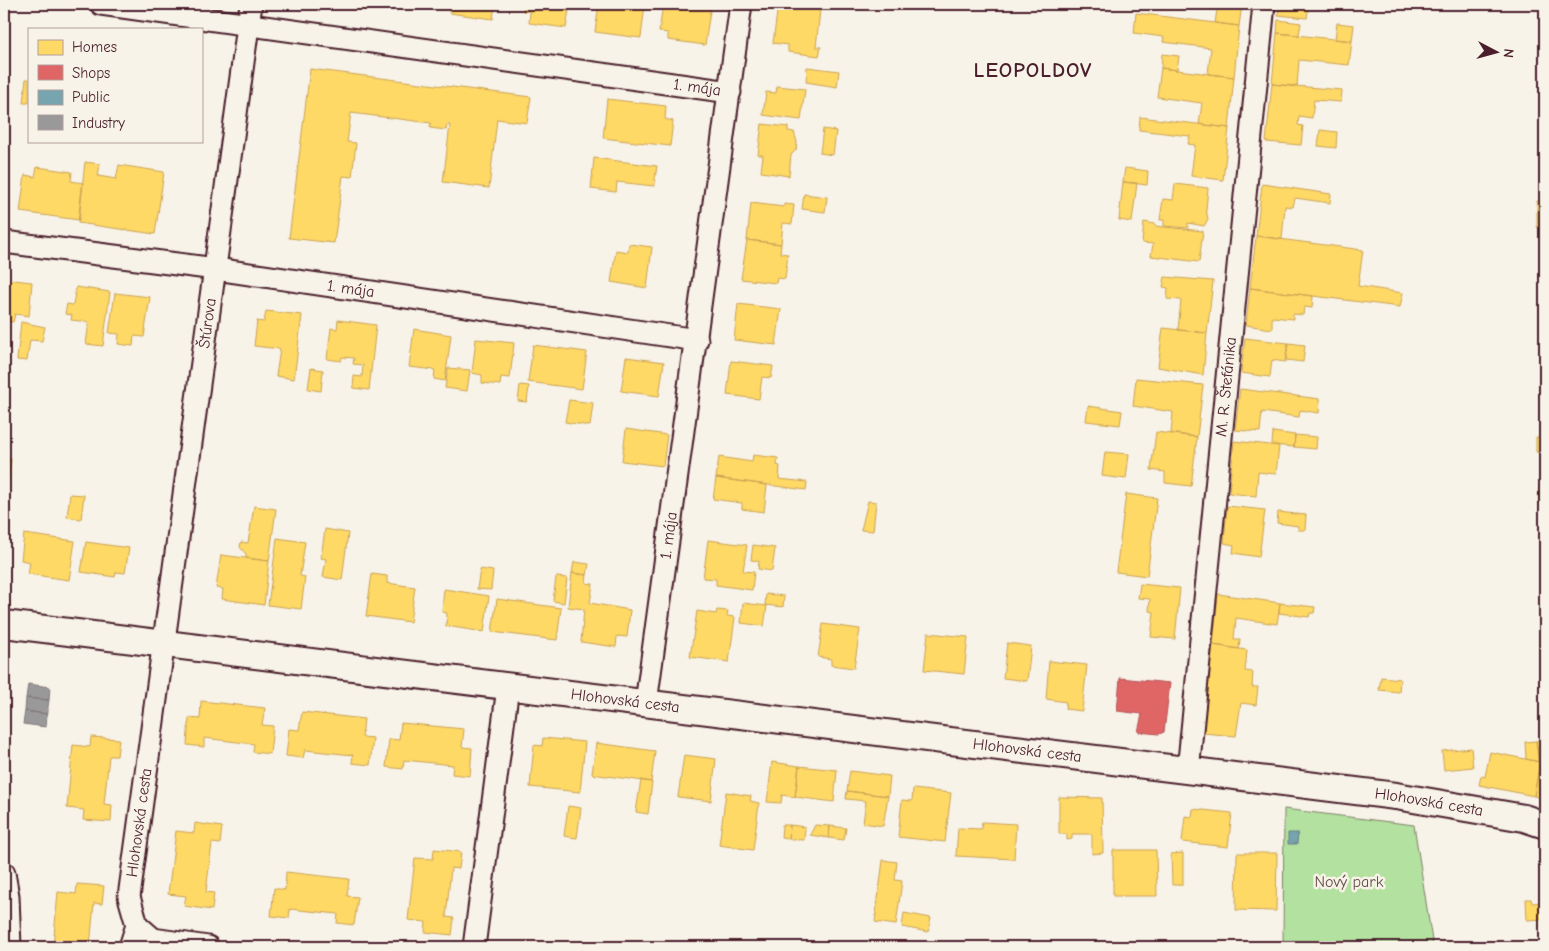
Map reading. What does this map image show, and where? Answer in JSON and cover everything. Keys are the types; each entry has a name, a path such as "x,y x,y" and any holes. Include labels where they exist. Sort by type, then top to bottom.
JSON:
{"street":[{"name":"1. mája","path":"101,4 250,13 730,92"},
{"name":"1. mája","path":"646,703 697,340 741,4"},
{"name":"M. R. Štefánika","path":"1188,771 1264,4"},
{"name":"Štúrova","path":"163,644 250,13"},
{"name":"1. mája","path":"4,242 216,269 697,340"},
{"name":"Hlohovská cesta","path":"4,624 1396,796 1524,818 1545,825"},
{"name":"Hlohovská cesta","path":"137,925 129,897 163,644"},
{"path":"474,947 508,687"},
{"path":"4,873 8,896 10,947"},
{"path":"130,947 137,925 153,939 172,945 208,947"}],"green space":[{"name":"Nový park","path":"1284,809 1414,825 1433,947 1283,947"}],"building: Homes":[{"path":"375,4 419,4 418,9"},
{"path":"450,4 495,4 493,19 449,13"},
{"path":"524,4 570,4 566,28 529,23 530,12 523,11"},
{"path":"599,4 645,4 641,38 595,32"},
{"path":"663,4 711,4 705,45 668,40 668,33 659,32"},
{"path":"1195,4 1242,4 1239,26 1215,23 1217,10 1194,8"},
{"path":"1280,4 1309,4 1307,18 1278,15"},
{"path":"778,5 820,10 816,47 821,47 819,56 788,52 788,45 773,43"},
{"path":"1136,13 1239,26 1234,77 1208,74 1211,48 1163,42 1164,37 1134,33"},
{"path":"1278,20 1301,23 1299,35 1277,33"},
{"path":"1337,23 1354,25 1352,41 1335,39"},
{"path":"1277,33 1352,41 1349,65 1299,60 1297,87 1272,84"},
{"path":"1162,54 1179,56 1177,70 1161,68"},
{"path":"807,67 839,71 837,87 806,82"},
{"path":"1161,68 1234,77 1229,128 1199,124 1202,103 1157,97"},
{"path":"310,69 531,97 527,123 497,119 489,188 443,182 450,125 447,125 446,130 430,128 431,123 351,113 347,142 356,143 352,177 343,176 334,243 289,238"},
{"path":"26,79 28,79 28,103 23,103"},
{"path":"1272,84 1342,90 1341,102 1314,100 1312,118 1299,116 1298,125 1303,126 1301,145 1266,142"},
{"path":"777,86 805,89 801,120 763,115 766,92 776,93"},
{"path":"607,99 666,106 665,119 673,121 670,146 603,138"},
{"path":"1140,117 1229,128 1223,180 1191,176 1195,145 1188,144 1190,136 1139,130"},
{"path":"762,124 788,127 788,131 794,132 797,142 796,150 791,155 789,176 761,172 763,155 758,155"},
{"path":"823,129 836,131 833,155 820,153"},
{"path":"1320,130 1337,132 1336,148 1318,146"},
{"path":"594,158 657,166 654,186 617,182 616,192 591,189"},
{"path":"85,162 100,164 98,176 116,179 119,165 164,172 155,234 78,223"},
{"path":"37,167 72,172 71,181 83,183 79,220 20,212 25,175 35,177"},
{"path":"1125,168 1148,171 1147,185 1123,182"},
{"path":"1123,182 1137,183 1132,222 1119,220"},
{"path":"1175,184 1208,188 1206,209 1208,219 1204,226 1188,223 1188,228 1164,226 1164,220 1160,220 1163,199 1173,200"},
{"path":"1262,184 1331,194 1330,203 1295,198 1293,207 1285,206 1282,239 1256,236"},
{"path":"804,194 827,197 825,212 802,209"},
{"path":"1537,201 1545,201 1545,227 1537,227"},
{"path":"751,203 784,207 784,204 794,205 792,224 783,223 781,244 747,240"},
{"path":"1144,222 1155,224 1155,226 1203,231 1199,262 1151,256 1153,244 1142,243"},
{"path":"1256,236 1363,250 1358,286 1403,293 1400,307 1250,288"},
{"path":"747,240 781,244 780,253 788,254 785,279 777,278 776,283 741,279"},
{"path":"629,244 652,247 647,288 611,282 616,250 628,252"},
{"path":"1542,245 1545,245 1545,273 1542,273"},
{"path":"1165,277 1213,281 1207,333 1178,330 1181,300 1167,299 1168,288 1163,287"},
{"path":"4,279 32,282 29,316 15,314 13,322 4,321"},
{"path":"76,287 110,292 103,346 86,344 89,322 71,320 72,315 65,314 67,304 73,305"},
{"path":"1250,288 1313,296 1312,308 1304,307 1303,315 1293,314 1293,319 1272,317 1272,329 1246,325"},
{"path":"115,293 150,297 144,337 134,336 133,346 118,344 119,334 109,333"},
{"path":"738,304 781,309 776,345 734,340"},
{"path":"266,311 302,315 294,379 276,376 280,349 254,346 257,321 264,322"},
{"path":"338,320 376,325 369,390 353,388 354,376 362,377 363,365 353,364 354,358 342,357 341,361 327,359 331,328 337,329"},
{"path":"21,322 45,327 42,341 30,340 27,361 17,360"},
{"path":"1163,328 1207,333 1203,375 1158,367"},
{"path":"414,329 451,335 445,381 434,379 435,370 409,367"},
{"path":"1245,338 1288,343 1285,362 1272,360 1270,377 1241,373"},
{"path":"476,339 514,343 510,378 501,377 500,385 482,383 482,375 472,373"},
{"path":"1288,343 1305,345 1303,362 1286,360"},
{"path":"533,345 587,352 582,389 528,382"},
{"path":"626,357 664,362 659,396 621,391"},
{"path":"731,361 773,366 771,378 762,377 759,399 727,395"},
{"path":"311,368 323,370 321,391 308,389"},
{"path":"448,368 470,370 467,391 445,388"},
{"path":"1136,378 1203,385 1197,437 1171,433 1173,412 1133,406"},
{"path":"520,385 529,386 527,402 518,401"},
{"path":"1240,389 1320,399 1319,413 1300,410 1299,417 1262,412 1260,432 1235,430"},
{"path":"569,400 593,403 590,426 565,422"},
{"path":"1088,406 1122,411 1120,425 1086,421"},
{"path":"626,429 667,435 663,466 622,461"},
{"path":"1156,432 1197,437 1191,486 1165,483 1165,472 1151,470"},
{"path":"1273,432 1295,435 1294,447 1272,445"},
{"path":"1295,435 1317,437 1316,449 1294,447"},
{"path":"1536,437 1545,437 1545,453 1536,452"},
{"path":"1234,441 1279,446 1276,474 1258,472 1256,496 1229,493"},
{"path":"1105,452 1129,454 1126,479 1102,476"},
{"path":"753,455 778,458 777,465 780,466 779,479 807,482 806,490 716,478 719,457 752,462"},
{"path":"4,458 11,459 4,513"},
{"path":"716,478 767,485 764,512 742,509 742,503 713,499"},
{"path":"1539,488 1545,488 1545,503 1539,503"},
{"path":"70,494 84,495 81,519 67,517"},
{"path":"1126,494 1157,498 1147,576 1116,572"},
{"path":"868,501 876,502 873,531 861,530"},
{"path":"254,506 276,509 269,561 246,558 246,554 240,547 241,542 248,543"},
{"path":"1227,506 1265,510 1259,557 1233,553 1234,545 1224,543"},
{"path":"1278,512 1306,515 1305,530 1298,530 1298,526 1277,523"},
{"path":"325,529 348,533 342,580 323,577 326,559 321,558"},
{"path":"24,534 75,541 69,580 28,574 30,562 21,560"},
{"path":"277,538 305,542 300,576 305,577 301,609 268,605"},
{"path":"708,540 747,545 743,571 754,572 752,590 716,585 716,579 703,578"},
{"path":"86,542 129,548 125,573 116,572 115,577 81,572"},
{"path":"753,545 775,548 772,571 758,569 759,561 751,560"},
{"path":"221,555 269,561 264,605 222,599 223,589 216,588"},
{"path":"574,562 589,564 587,575 572,573"},
{"path":"480,569 493,571 491,590 477,589"},
{"path":"572,573 587,575 586,583 593,584 590,603 630,610 627,637 617,636 616,647 581,642 584,609 568,607"},
{"path":"372,574 387,576 387,583 415,587 410,622 366,616"},
{"path":"556,577 567,578 564,603 553,601"},
{"path":"1140,584 1180,588 1175,639 1151,637 1154,612 1149,611 1150,599 1138,598"},
{"path":"444,589 489,596 484,632 446,626 447,613 442,612"},
{"path":"766,594 784,596 783,607 765,605"},
{"path":"1218,594 1280,603 1277,624 1236,618 1234,639 1240,639 1239,649 1213,645"},
{"path":"497,599 561,608 557,640 492,632"},
{"path":"743,603 767,606 764,626 741,623"},
{"path":"1280,603 1315,607 1314,613 1310,613 1309,617 1279,613"},
{"path":"717,610 728,611 727,616 735,617 729,662 690,657 697,611 716,614"},
{"path":"823,624 860,629 854,668 831,665 831,659 818,657"},
{"path":"928,633 968,637 964,674 924,670"},
{"path":"1007,643 1031,646 1027,681 1003,678"},
{"path":"1213,645 1247,650 1245,671 1253,672 1252,687 1258,687 1256,705 1241,703 1236,736 1203,733"},
{"path":"1049,661 1087,665 1082,711 1065,709 1066,702 1046,699"},
{"path":"1381,677 1400,679 1399,692 1379,690"},
{"path":"201,701 265,708 262,725 273,726 270,754 253,752 254,744 204,738 204,747 187,745 189,718 200,719"},
{"path":"302,712 364,719 362,737 373,738 370,765 352,763 353,755 305,750 303,758 286,756 289,729 299,730"},
{"path":"401,723 464,729 462,747 472,748 470,776 452,774 453,765 404,760 403,769 386,767 389,739 399,740"},
{"path":"91,737 119,739 117,756 109,756 104,804 112,805 111,822 83,820 84,810 67,808 73,745 90,747"},
{"path":"543,738 585,742 580,792 530,787 534,745 542,746"},
{"path":"1545,740 1545,768 1539,767 1536,741"},
{"path":"1536,741 1540,762 1526,759 1525,742"},
{"path":"596,743 655,751 651,782 592,774"},
{"path":"1471,748 1473,767 1444,770 1442,751"},
{"path":"1490,752 1540,762 1534,796 1479,785 1481,776 1485,777"},
{"path":"684,755 716,759 711,801 678,797"},
{"path":"772,762 799,766 795,797 782,795 781,803 767,802"},
{"path":"799,766 837,770 834,802 795,797"},
{"path":"1539,767 1545,768 1545,799 1534,796"},
{"path":"850,771 890,776 888,796 847,791"},
{"path":"641,780 652,782 648,814 636,812"},
{"path":"913,789 951,793 945,842 898,837 902,800 912,801"},
{"path":"847,791 888,796 883,826 863,823 866,801 846,799"},
{"path":"726,792 751,796 750,801 759,803 753,850 719,845"},
{"path":"1059,797 1102,798 1103,853 1092,854 1092,834 1072,834 1072,839 1067,840 1067,834 1059,834"},
{"path":"568,806 581,808 577,838 564,836"},
{"path":"1193,809 1232,813 1228,847 1182,842 1185,816 1192,817"},
{"path":"982,822 1016,824 1014,859 956,856 958,828 981,829"},
{"path":"195,823 222,827 220,844 212,843 206,892 214,893 212,910 184,906 186,896 168,894 176,831 194,833"},
{"path":"782,825 790,825 789,839 781,838"},
{"path":"790,825 805,827 804,840 789,839"},
{"path":"815,825 830,826 829,838 810,835"},
{"path":"830,826 846,828 844,840 829,838"},
{"path":"434,849 461,852 459,869 451,868 446,917 454,918 452,935 425,932 426,922 408,920 415,858 433,859"},
{"path":"1113,850 1156,850 1157,896 1113,896"},
{"path":"1183,853 1183,885 1172,885 1171,854"},
{"path":"1237,853 1277,853 1276,911 1236,910"},
{"path":"883,860 897,862 895,880 902,881 896,925 875,922"},
{"path":"286,872 349,879 347,896 358,897 354,925 337,923 338,914 290,909 289,918 271,916 274,888 285,890"},
{"path":"77,884 104,886 102,904 94,903 90,947 53,947 58,892 76,894"},
{"path":"1526,899 1531,899 1532,903 1545,902 1545,919 1527,920"},
{"path":"904,913 931,918 928,932 902,927"}],"building: Shops":[{"path":"1120,678 1170,683 1164,732 1159,734 1138,732 1142,714 1117,711"}],"building: Public":[{"path":"1288,833 1298,833 1297,844 1288,844"}],"building: Industry":[{"path":"28,684 50,687 49,700 26,698"},
{"path":"26,698 49,700 47,714 25,711"},
{"path":"25,711 47,714 46,727 23,724"}],"district":[{"name":"LEOPOLDOV","path":"1033,70"}]}
